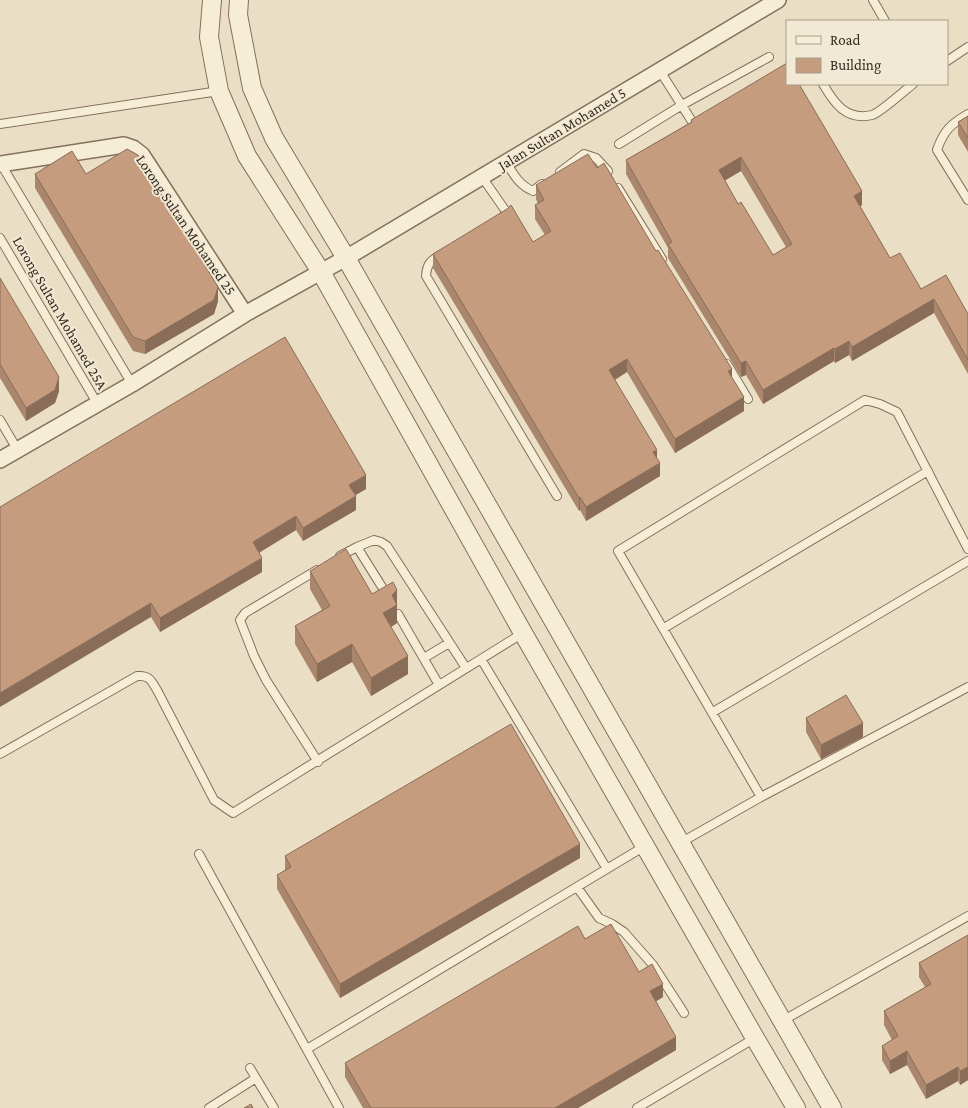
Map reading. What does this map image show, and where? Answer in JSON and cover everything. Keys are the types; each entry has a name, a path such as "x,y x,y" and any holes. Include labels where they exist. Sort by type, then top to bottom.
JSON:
{"street":[{"path":"212,0 209,37 218,91 247,156 321,272 523,633 796,1108"},
{"path":"240,0 238,15 252,88 274,138 346,258 832,1108"},
{"name":"Jalan Sultan Mohamed 5","path":"0,460 132,384 245,314 346,258 778,0"},
{"name":"Lorong Sultan Mohamed 25","path":"0,164 124,145 133,148 142,155 245,314"}],"lane":[{"path":"873,0 884,20"},
{"path":"948,60 968,47"},
{"path":"619,144 682,105 769,57"},
{"path":"660,70 693,123"},
{"path":"824,85 834,103 851,115 873,115 912,85"},
{"path":"0,124 218,91"},
{"path":"968,114 952,124 942,136 937,150 968,200"},
{"path":"555,175 584,154 596,158 606,167 611,176"},
{"path":"506,162 517,180 533,191 548,180"},
{"path":"0,164 132,384"},
{"path":"482,177 505,210 504,218 495,223"},
{"path":"616,184 667,266"},
{"name":"Lorong Sultan Mohamed 25A","path":"0,238 97,403"},
{"path":"446,252 430,262 426,268 426,276 557,496"},
{"path":"723,358 748,399"},
{"path":"761,797 618,551 865,400 880,404 897,412 968,549"},
{"path":"0,420 18,449"},
{"path":"664,628 928,471"},
{"path":"333,561 356,547 374,540 387,546 466,668"},
{"path":"356,547 388,597"},
{"path":"713,712 968,561"},
{"path":"318,762 266,680 240,620 245,613 325,566"},
{"path":"398,614 439,685"},
{"path":"0,754 137,676 144,675 152,680 214,800 233,813 523,633"},
{"path":"424,658 449,643"},
{"path":"481,659 607,869"},
{"path":"680,843 761,797 968,687"},
{"path":"307,1048 645,846"},
{"path":"200,854 339,1108"},
{"path":"577,888 599,918 624,932 653,965 684,1013"},
{"path":"782,1021 968,916"},
{"path":"637,1108 755,1038"},
{"path":"250,1068 274,1108"},
{"path":"210,1108 256,1078"}],"building":[{"path":"786,64 786,85 800,85 862,191 854,196 890,258 900,253 921,289 946,275 968,314 968,360 934,299 852,347 849,341 834,348 763,390 746,361 741,363 668,244 672,242 626,160 692,122 691,120","holes":["741,157 792,244 773,255 741,202 738,204 719,170"]},
{"path":"968,116 968,138 958,122"},
{"path":"127,149 138,155 218,287 214,300 145,341 133,337 35,174 72,151 86,174"},
{"path":"588,154 597,168 604,163 656,251 658,250 732,369 728,371 744,397 675,439 627,359 609,370 657,450 653,452 660,463 586,507 433,254 511,205 533,242 551,231 535,205 544,200 536,185"},
{"path":"0,278 59,377 55,390 26,408 0,364"},
{"path":"285,337 366,475 349,485 356,496 303,528 296,516 253,542 262,558 160,618 151,603 0,693 0,507"},
{"path":"346,549 372,594 393,582 397,590 392,595 397,605 383,613 408,656 371,678 352,644 317,664 295,626 330,606 310,571"},
{"path":"846,695 863,723 821,745 806,718"},
{"path":"511,724 580,844 340,984 277,875 291,867 285,856"},
{"path":"611,924 639,972 652,964 663,984 650,991 676,1037 555,1108 371,1108 345,1063 578,926 585,939"},
{"path":"968,935 968,1067 960,1071 958,1067 926,1085 907,1051 890,1061 882,1046 898,1036 884,1011 931,984 919,963"},
{"path":"251,1104 253,1108 244,1108"}]}
